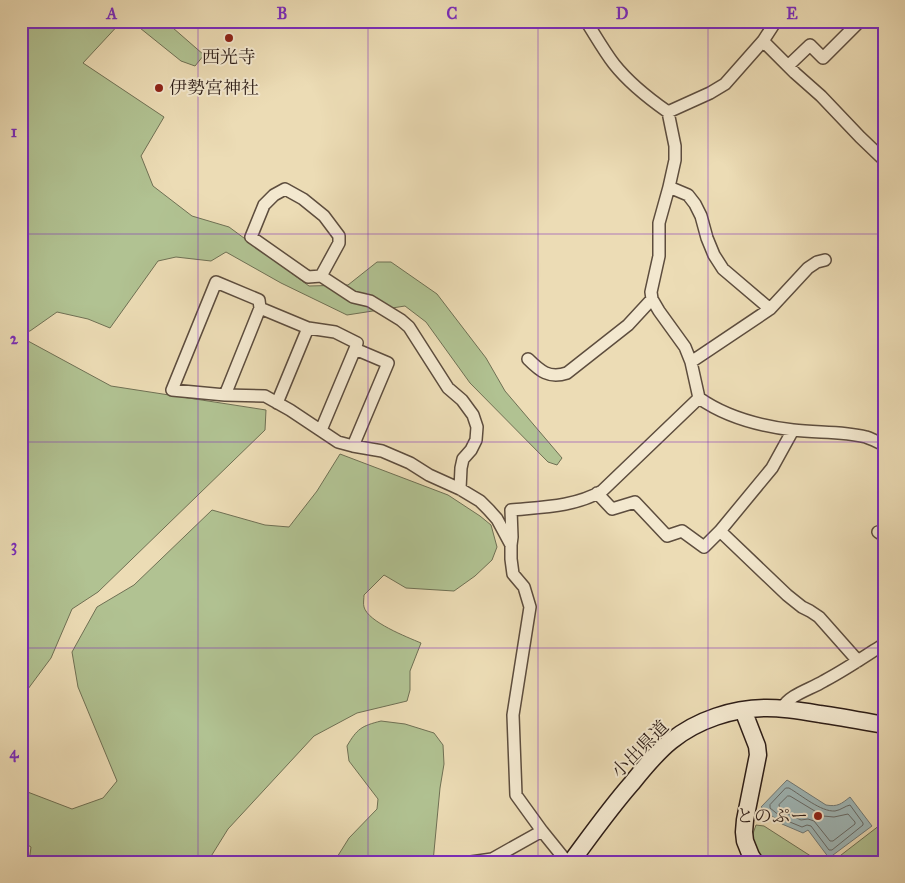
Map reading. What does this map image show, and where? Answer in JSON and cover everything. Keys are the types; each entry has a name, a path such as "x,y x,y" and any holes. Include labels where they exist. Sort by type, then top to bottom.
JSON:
{"main road":[{"name":"小出県道","path":"571,862 647,764 671,741 702,722 723,714 743,710 782,708 884,724"},
{"path":"743,710 757,746 758,754 744,832 745,841 755,862"}],"street":[{"path":"586,21 614,65 634,86 668,112 675,146 674,160 659,223 659,256 651,292 652,299 685,347 691,362 699,398 723,412 753,422 793,430 866,437 884,445"},
{"path":"668,112 725,84 763,41 776,21"},
{"path":"788,66 810,45 823,58 860,21"},
{"path":"763,41 884,160"},
{"path":"669,187 688,195 695,204 714,255 723,269 770,309"},
{"path":"321,276 339,243 339,236 324,216 303,199 285,189 274,195 264,205 251,237 308,277 321,276 352,297 370,301 409,327 448,388 462,400 473,414 477,427 476,440 471,450 463,459 460,468 460,489"},
{"path":"691,362 770,309 808,268 817,262 825,260"},
{"path":"225,395 260,308 259,300 216,282 172,390 225,395 265,396 338,442 382,451 410,463 480,501 497,519 510,545"},
{"path":"528,359 537,368 550,375 558,376 567,373 628,325 652,299"},
{"path":"260,308 308,328 335,332 357,343 320,430"},
{"path":"277,403 308,328"},
{"path":"353,446 388,363 355,349"},
{"path":"567,862 516,794 513,715 530,607 524,587 513,574 510,545 512,537 511,510 550,507 576,502 597,493 699,398"},
{"path":"597,493 612,509 635,502 667,536 682,531 704,547 720,531 772,468 793,430"},
{"path":"720,531 787,595 819,618 858,662"},
{"path":"782,708 787,700 858,662 884,644"},
{"path":"471,862 492,859 542,831"}],"green space":[{"path":"21,21 122,21 83,63 164,117 141,156 153,186 192,216 229,227 309,286 348,285 377,262 391,262 437,294 486,358 505,391 562,458 557,465 548,462 470,383 426,322 405,306 347,315 281,283 226,252 211,261 176,257 158,261 110,328 88,319 57,312 30,331 22,332 28,341 111,386 266,410 265,430 98,592 72,609 51,658 25,693 21,716"},
{"path":"128,21 165,21 204,55 195,66 181,61 135,24"},
{"path":"340,454 448,495 491,525 497,547 492,560 475,576 454,591 406,588 384,575 364,595 364,607 367,613 398,633 421,643 410,671 410,690 407,701 357,713 314,736 228,829 210,858 214,862 29,862 31,847 21,841 21,807 25,791 72,809 103,798 117,781 78,687 72,652 97,607 134,585 212,510 265,525 289,527 317,491"},
{"path":"381,721 405,724 434,733 443,745 444,764 433,862 334,862 349,838 377,809 378,799 349,761 347,746 360,729"},
{"path":"756,825 764,826 820,862 743,862"},
{"path":"880,825 884,828 884,862 832,862"}],"water":[{"name":"とのぷー","path":"787,780 826,805 834,806 850,797 872,826 829,858 808,830 803,833 782,824 761,807"}],"place":[{"name":"西光寺","path":"229,38"},
{"name":"伊勢宮神社","path":"159,88"},
{"name":"とのぷー","path":"818,816"}]}
